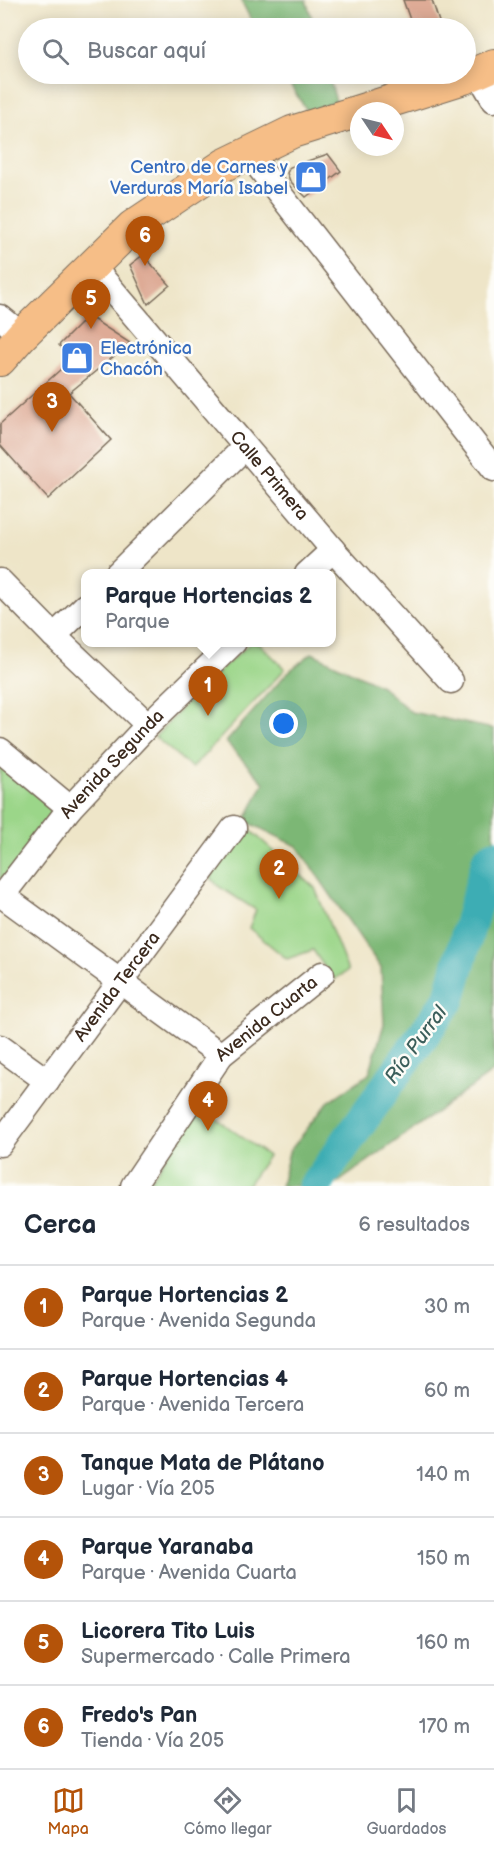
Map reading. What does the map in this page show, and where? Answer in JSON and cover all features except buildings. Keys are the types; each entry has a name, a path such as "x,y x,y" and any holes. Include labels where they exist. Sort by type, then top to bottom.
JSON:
{"main road":[{"path":"0,360 11,326 93,267 133,226 224,165 302,129 440,84"}],"street":[{"path":"486,69 494,100"},
{"path":"248,153 494,470"},
{"name":"Calle Primera","path":"93,267 333,549 451,681"},
{"path":"121,569 245,447"},
{"path":"311,569 333,549"},
{"path":"0,580 54,636 148,725"},
{"path":"54,636 81,610"},
{"name":"Avenida Segunda","path":"1,895 70,808 148,725 229,647"},
{"path":"0,750 70,808"},
{"name":"Avenida Tercera","path":"0,1144 118,981 234,828"},
{"path":"1,895 221,1055"},
{"name":"Avenida Cuarta","path":"133,1186 221,1055 322,974"},
{"path":"0,1047 47,1081"}],"green space":[{"path":"241,0 306,0 312,18 250,18"},
{"path":"290,84 331,84 336,101 308,112"},
{"path":"246,647 263,647 285,669 192,768 155,737 194,695"},
{"path":"312,653 381,686 411,712 494,729 494,1071 333,1186 281,1186 289,1152 328,1102 369,1074 384,1024 381,968 297,846 245,821 264,783 226,742 287,673"},
{"path":"0,763 58,813 4,880 0,877"},
{"path":"248,828 315,888 348,971 333,980 313,950 287,959 249,928 256,910 218,886 211,878 217,865"},
{"path":"199,1106 268,1156 247,1186 147,1186"}],"waterway":[{"name":"Río Purral","path":"315,1186 449,999 488,860 494,856"}],"place":[{"name":"Centro de Carnes y Verduras María Isabel","path":"311,177"},
{"name":"Fredo's Pan","path":"145,266"},
{"name":"Licorera Tito Luis","path":"91,329"},
{"name":"Electrónica Chacón","path":"77,358"},
{"name":"Tanque Mata de Plátano","path":"52,432"},
{"name":"Parque Hortencias 2","path":"208,716"},
{"name":"Parque Hortencias 4","path":"279,899"},
{"name":"Parque Yaranaba","path":"208,1131"}]}
